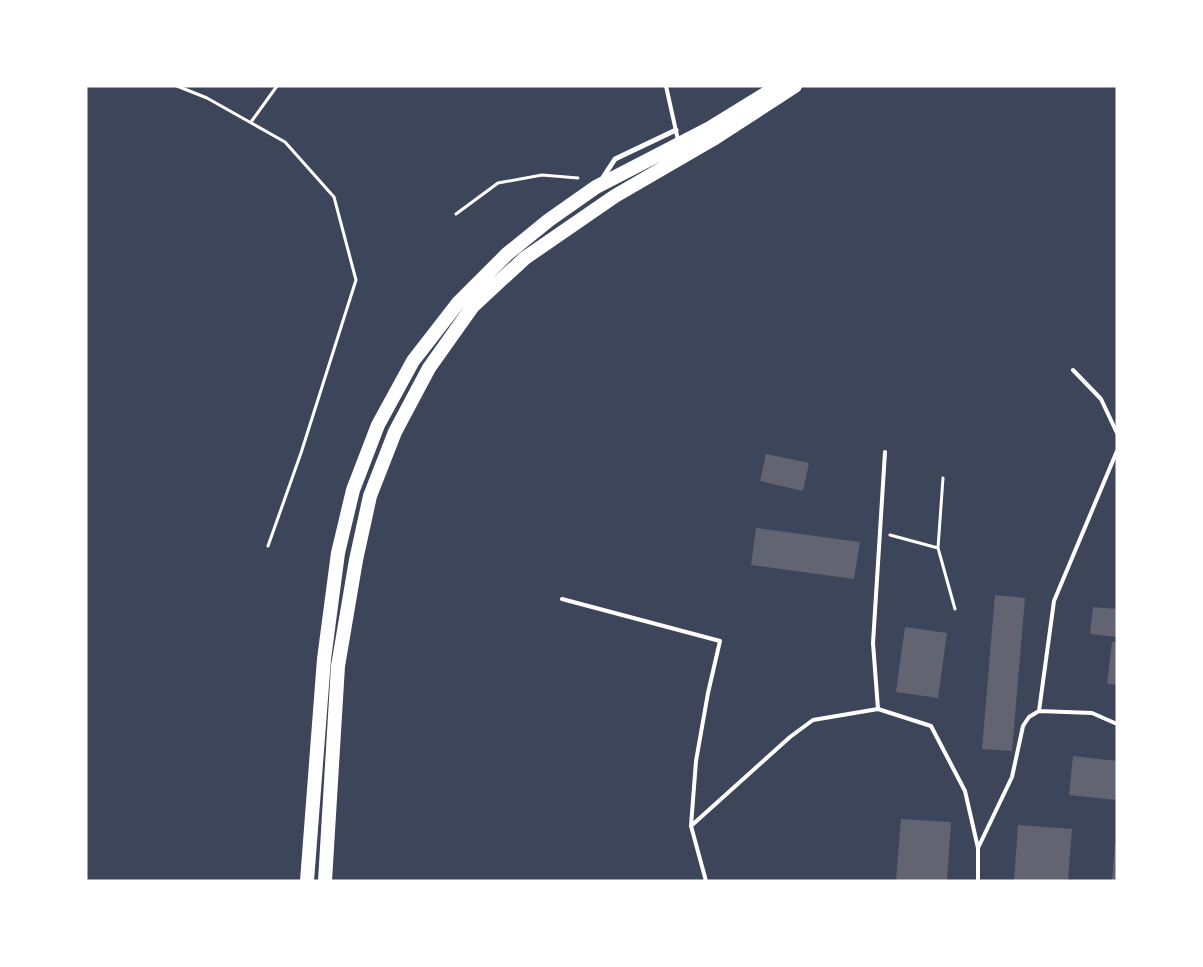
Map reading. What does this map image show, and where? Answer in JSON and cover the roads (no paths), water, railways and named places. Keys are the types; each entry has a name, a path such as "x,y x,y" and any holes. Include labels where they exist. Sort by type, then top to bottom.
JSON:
{"highway":[{"path":"325,881 338,666 356,560 370,496 395,432 429,368 473,306 525,258 778,86"},
{"path":"307,881 324,659 338,553 353,490 378,425 413,361 458,303 507,254 549,220 599,184 715,138 795,86"}],"street":[{"path":"599,184 615,160 676,130"}],"lane":[{"path":"666,86 680,151"},
{"path":"1073,370 1101,399 1117,433"},
{"path":"1039,711 1054,601 1117,450"},
{"path":"878,709 872,643 885,452"},
{"path":"562,599 720,641 696,760 690,826 706,881"},
{"path":"690,826 790,737 814,720 878,709 931,726 965,791 978,848 978,881"},
{"path":"978,848 1012,777 1023,726 1029,716 1039,711 1092,713 1117,724"}]}
